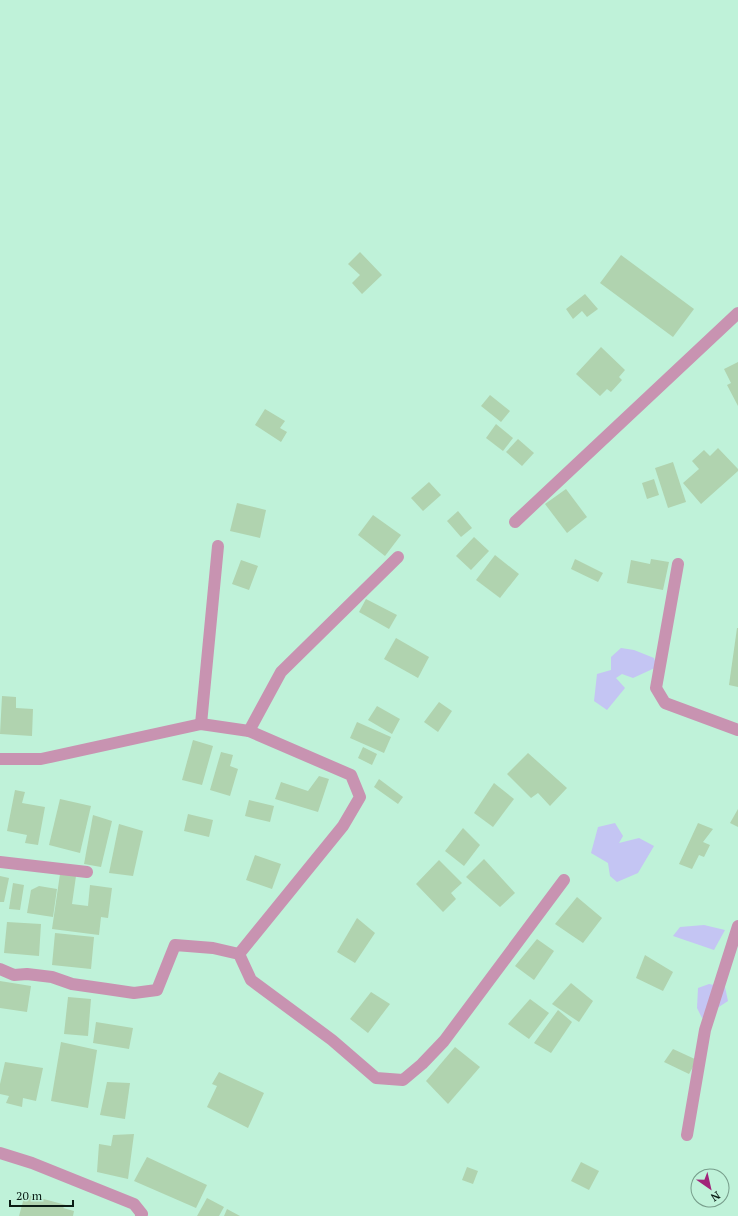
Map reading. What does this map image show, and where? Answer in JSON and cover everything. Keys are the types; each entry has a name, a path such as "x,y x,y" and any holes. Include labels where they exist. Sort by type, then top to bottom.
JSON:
{"street":[{"path":"515,522 738,313"},
{"path":"201,724 218,546"},
{"path":"250,731 281,672 398,557"},
{"path":"678,564 656,688 665,703 738,730"},
{"path":"0,759 41,759 201,724 250,731 351,775 360,797 343,826 238,954"},
{"path":"0,862 87,872"},
{"path":"238,954 251,980 332,1040 376,1078 403,1080 422,1064 444,1041 564,880"},
{"path":"687,1135 705,1030 738,926"},
{"path":"0,969 14,975 27,974 52,977 72,984 134,993 157,990 175,945 212,948 238,954"},
{"path":"0,1153 32,1162 134,1204 142,1216"}],"water":[{"path":"621,648 634,650 654,658 657,667 633,678 622,674 616,678 625,688 607,710 594,701 597,674 611,670 611,657"},
{"path":"615,823 623,836 619,843 639,838 654,846 638,873 617,882 610,876 608,863 591,853 598,827"},
{"path":"704,925 725,930 714,950 673,936 680,927"},
{"path":"709,984 725,987 728,1001 702,1018 697,1008 698,988"}],"building":[{"path":"360,252 382,275 362,294 352,283 360,275 348,264"},
{"path":"621,255 694,309 673,337 600,283"},
{"path":"585,294 598,309 587,317 582,311 573,319 566,309"},
{"path":"601,347 625,370 619,377 622,380 611,392 607,389 600,396 576,374"},
{"path":"738,362 738,406 727,385 731,383 724,369"},
{"path":"490,395 510,411 501,422 481,406"},
{"path":"265,409 285,421 280,428 287,432 281,442 255,425"},
{"path":"496,424 513,438 503,451 486,438"},
{"path":"518,439 534,453 522,466 506,452"},
{"path":"718,448 738,469 738,471 701,504 683,483 699,469 692,461 704,450 710,456"},
{"path":"673,462 686,502 668,508 655,468"},
{"path":"654,479 659,495 647,499 642,483"},
{"path":"429,482 441,495 423,511 411,498"},
{"path":"566,489 587,517 567,533 545,504"},
{"path":"237,503 266,510 260,538 230,531"},
{"path":"458,511 472,528 461,537 447,521"},
{"path":"373,515 401,535 385,556 358,535"},
{"path":"474,537 489,551 471,570 456,556"},
{"path":"495,555 519,574 500,598 476,580"},
{"path":"575,559 603,573 598,582 571,569"},
{"path":"651,559 669,562 663,590 627,583 631,560 650,564"},
{"path":"241,560 258,566 249,590 232,584"},
{"path":"366,599 397,615 389,629 359,612"},
{"path":"738,628 738,687 729,685"},
{"path":"396,638 429,657 418,678 384,659"},
{"path":"2,696 16,697 16,708 33,709 32,736 0,734"},
{"path":"439,702 452,711 438,732 424,722"},
{"path":"377,706 400,719 392,734 368,720"},
{"path":"357,722 391,737 384,753 350,738"},
{"path":"193,740 213,746 202,785 182,780"},
{"path":"363,747 377,754 372,765 358,758"},
{"path":"221,752 233,755 230,766 238,769 230,796 210,790"},
{"path":"528,753 567,788 550,806 538,793 531,798 507,774"},
{"path":"319,776 329,779 318,812 275,799 281,782 308,791"},
{"path":"379,779 403,797 398,804 374,787"},
{"path":"494,783 514,799 493,827 474,813"},
{"path":"15,790 25,792 22,803 45,807 38,845 25,843 27,835 7,831"},
{"path":"60,799 91,806 80,853 49,845"},
{"path":"249,800 274,806 270,822 245,816"},
{"path":"738,809 738,827 730,823"},
{"path":"188,814 213,820 209,837 184,831"},
{"path":"93,815 112,821 101,867 84,864"},
{"path":"698,823 713,829 703,842 710,845 704,857 699,855 692,869 679,864"},
{"path":"119,824 143,831 133,876 109,873"},
{"path":"463,828 480,845 464,866 445,851"},
{"path":"255,855 281,864 272,889 246,880"},
{"path":"484,859 515,893 500,907 466,877"},
{"path":"439,860 462,883 451,893 456,899 443,912 416,884"},
{"path":"60,874 76,876 72,904 88,906 90,885 112,888 108,918 101,917 99,935 52,929"},
{"path":"0,876 9,878 4,902 0,902"},
{"path":"13,883 24,885 20,910 9,909"},
{"path":"39,886 57,889 53,917 27,913 31,890"},
{"path":"577,897 602,918 583,943 555,924"},
{"path":"357,918 375,933 355,963 337,952"},
{"path":"7,922 41,924 39,956 4,953"},
{"path":"55,933 94,937 91,969 52,965"},
{"path":"537,939 554,951 534,980 515,966"},
{"path":"645,955 673,972 663,991 636,978"},
{"path":"0,981 31,986 27,1012 0,1008"},
{"path":"571,983 593,1001 579,1022 552,1004"},
{"path":"371,992 390,1004 368,1033 350,1019"},
{"path":"68,997 91,999 88,1036 64,1034"},
{"path":"530,999 549,1013 529,1039 508,1024"},
{"path":"558,1010 572,1022 551,1053 534,1043"},
{"path":"96,1022 133,1028 129,1049 93,1043"},
{"path":"61,1042 97,1050 88,1108 51,1101"},
{"path":"455,1047 480,1067 448,1104 426,1081"},
{"path":"673,1049 697,1060 689,1074 664,1062"},
{"path":"5,1062 43,1068 36,1101 23,1098 22,1107 6,1103 9,1096 0,1094 0,1084"},
{"path":"219,1072 264,1093 248,1128 207,1107 217,1086 212,1084"},
{"path":"107,1082 130,1083 125,1119 100,1115"},
{"path":"134,1134 128,1179 97,1172 99,1144 111,1146 113,1135"},
{"path":"147,1157 207,1185 196,1208 134,1181"},
{"path":"581,1162 599,1171 589,1190 571,1181"},
{"path":"467,1167 478,1171 473,1184 462,1180"},
{"path":"25,1194 66,1205 63,1208 74,1211 73,1216 19,1216"},
{"path":"207,1198 224,1207 219,1216 197,1216"},
{"path":"227,1209 240,1216 224,1216"}]}
